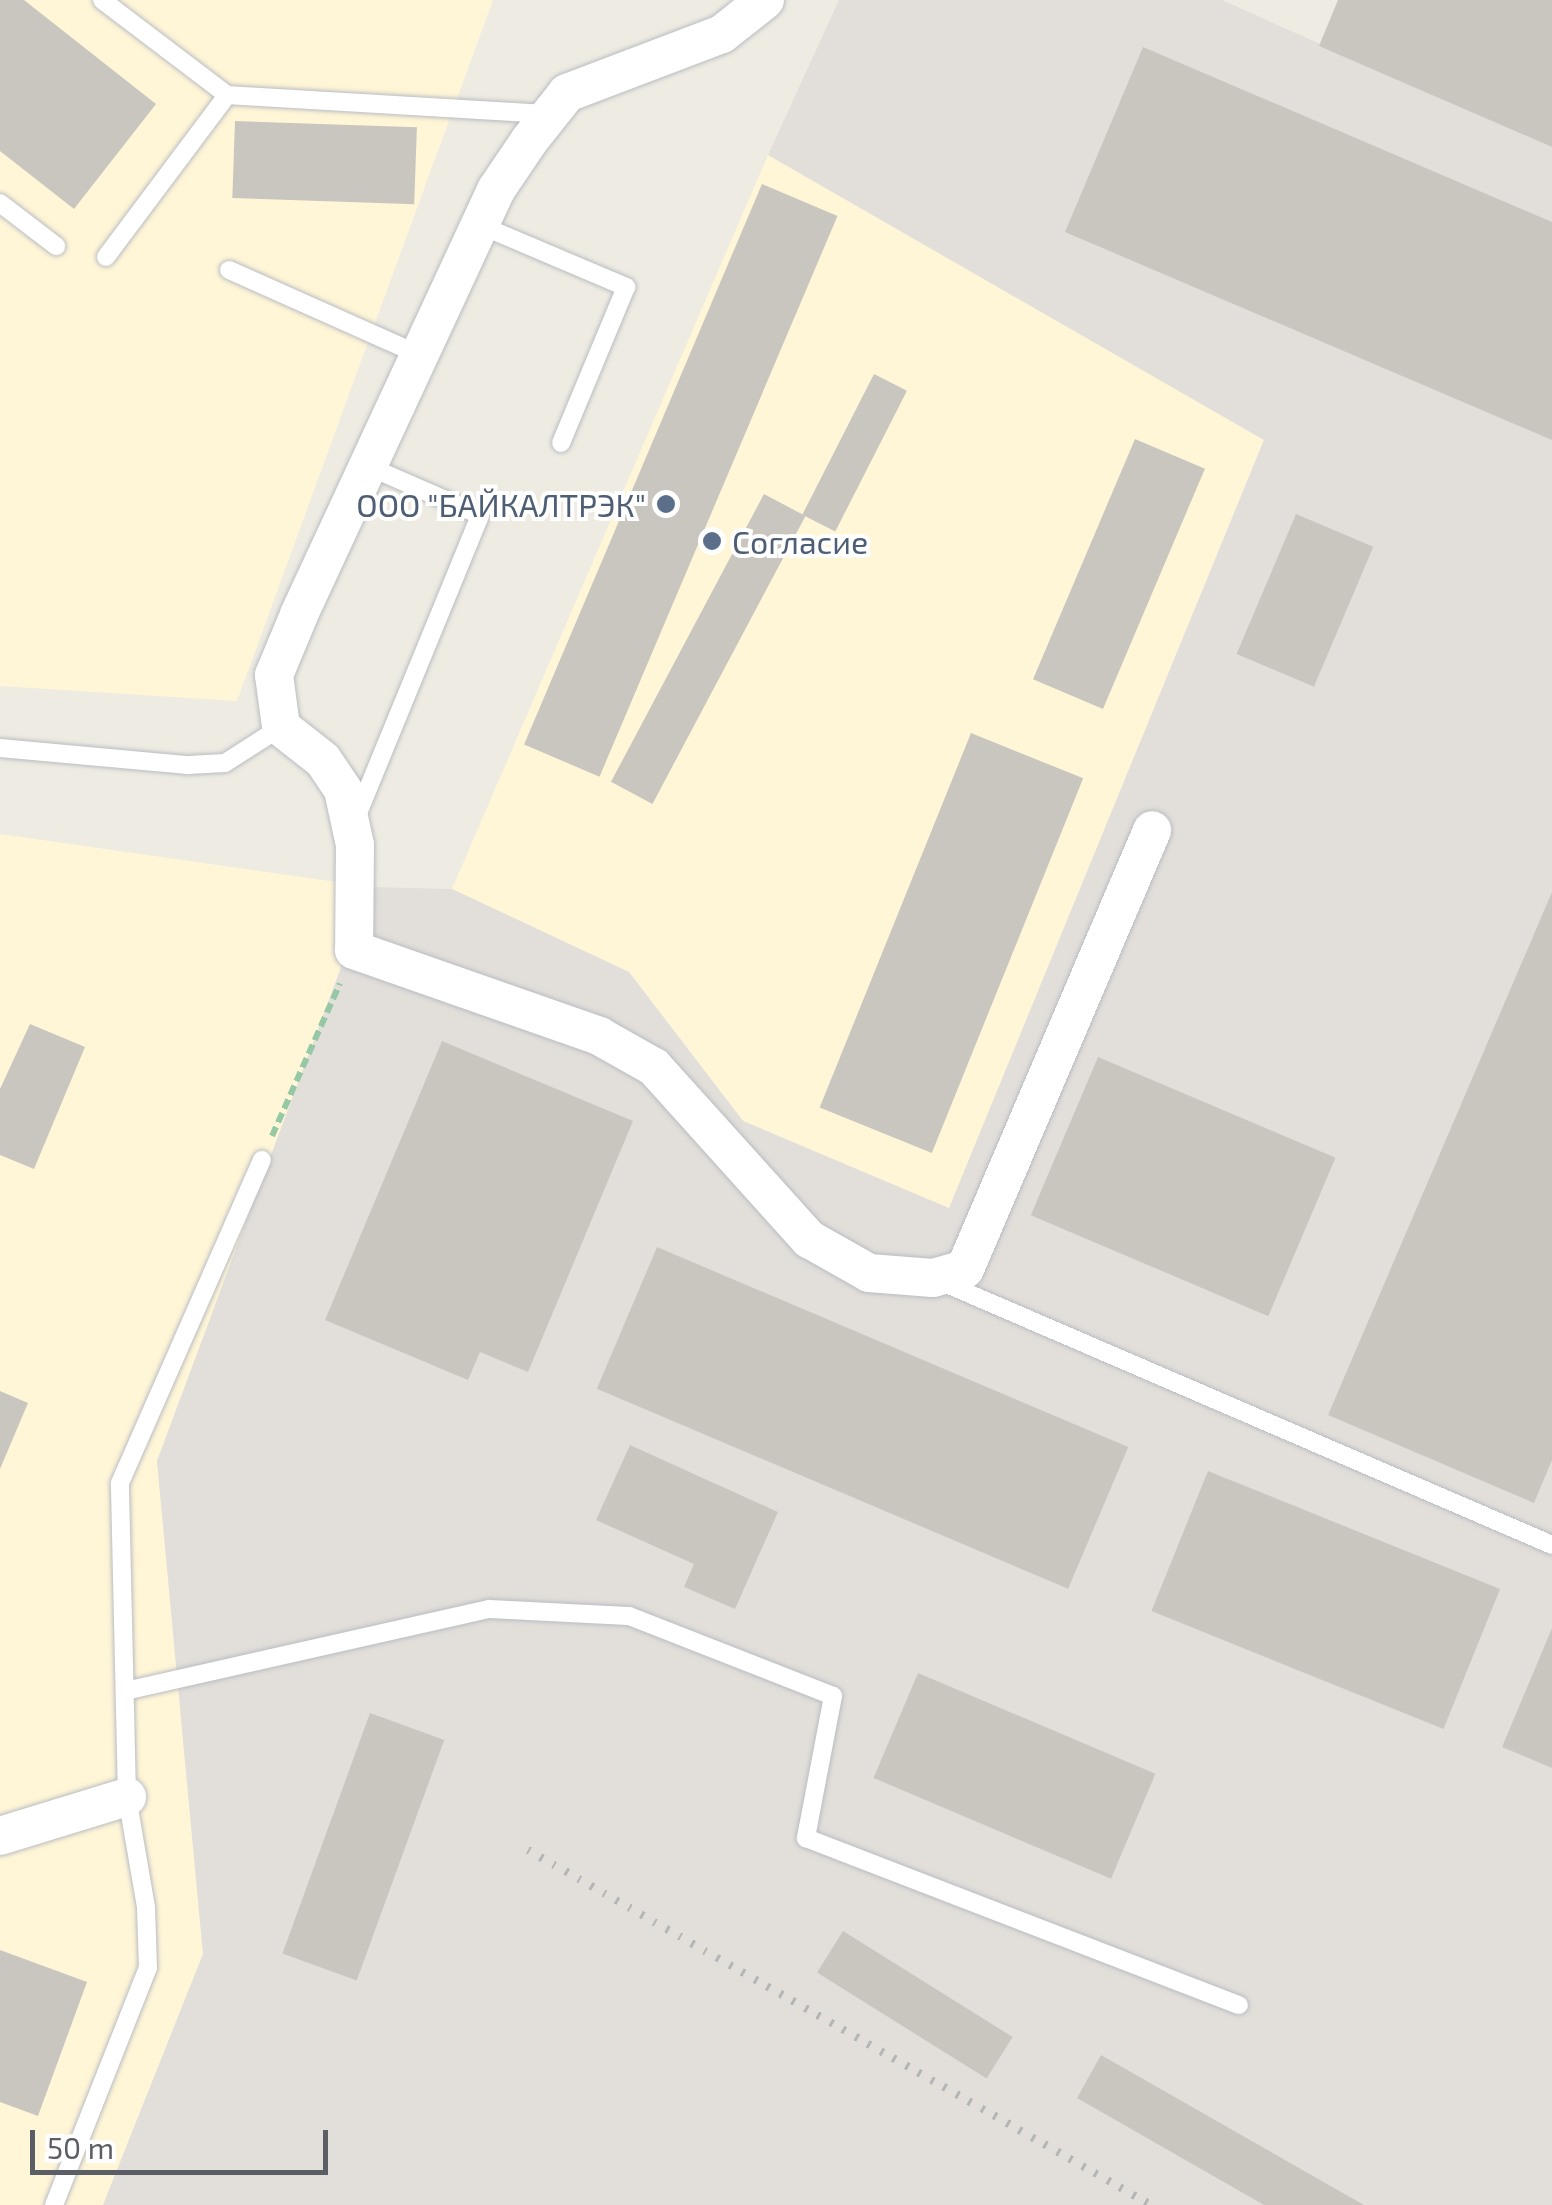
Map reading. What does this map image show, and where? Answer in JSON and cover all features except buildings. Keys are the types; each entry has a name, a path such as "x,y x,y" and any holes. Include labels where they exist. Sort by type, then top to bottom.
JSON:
{"street":[{"path":"765,0 722,34 567,93 551,114 496,190 274,675 281,726 323,760 343,790 352,829 354,950 600,1036 654,1068 809,1240 869,1274 934,1278 965,1269 1152,830"},
{"path":"0,1836 127,1797"}],"lane":[{"path":"102,0 227,95 551,114"},
{"path":"106,257 227,95"},
{"path":"0,204 56,246"},
{"path":"480,225 626,287 560,442"},
{"path":"229,270 420,355"},
{"path":"352,829 480,515 368,466"},
{"path":"0,748 188,765 225,763 281,726"},
{"path":"54,2205 148,1968 146,1907 127,1797 120,1483 262,1160"},
{"path":"934,1278 1552,1546"},
{"path":"125,1691 490,1609 630,1616 834,1696 806,1838 1239,2005"}],"path":[{"path":"262,1160 354,950"}],"shaded area":[{"path":"0,0 493,0 237,701 0,686"},
{"path":"839,0 1222,0 1552,147 1552,2205 103,2205 203,1954 157,1461 371,887 452,889 629,972 743,1121 949,1208 1264,440 768,155"},
{"path":"768,155 1264,440 949,1209 743,1121 629,972 452,889"},
{"path":"0,834 371,887 157,1461 203,1954 103,2205 0,2205"}],"railway":[{"path":"528,1850 1151,2205"}],"place":[{"name":"ООО \"БАЙКАЛТРЭК\"","path":"666,504"},
{"name":"Согласие","path":"712,541"}]}
